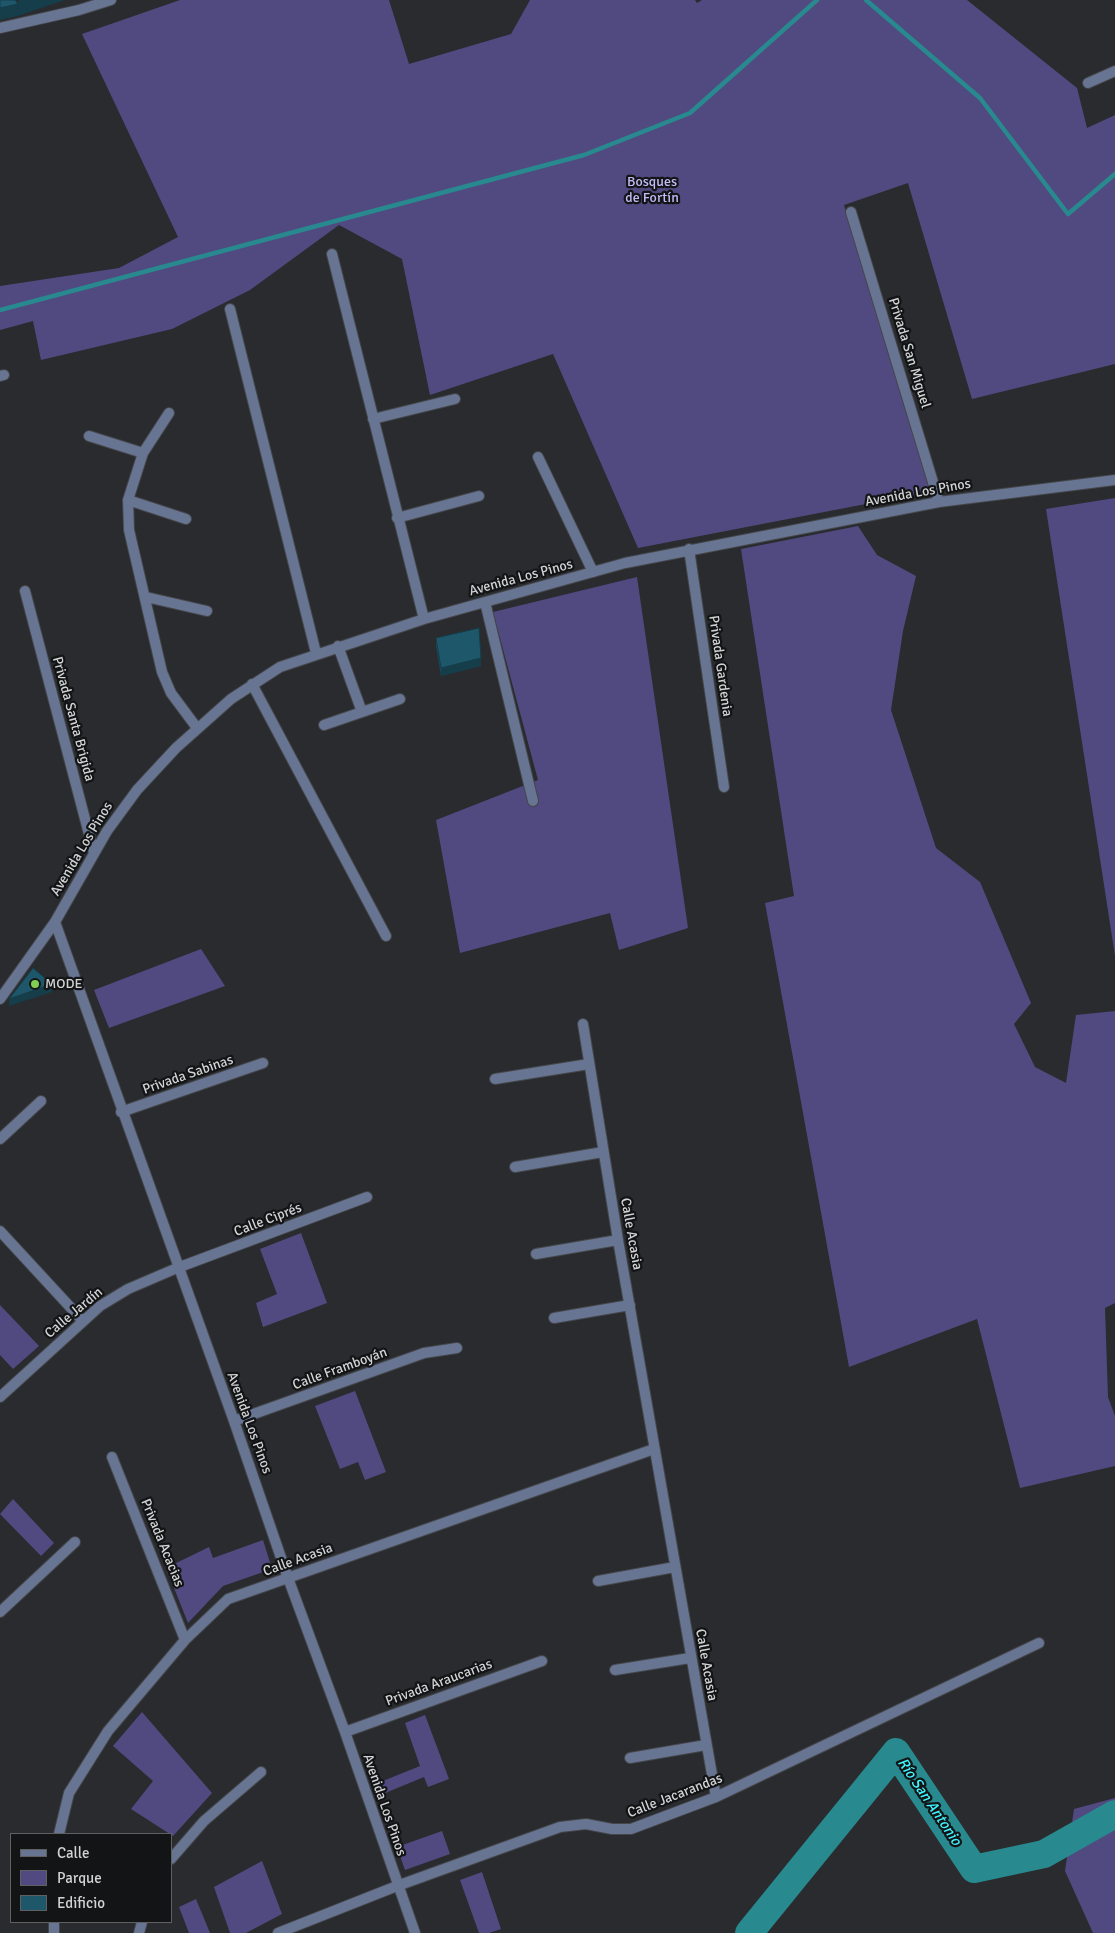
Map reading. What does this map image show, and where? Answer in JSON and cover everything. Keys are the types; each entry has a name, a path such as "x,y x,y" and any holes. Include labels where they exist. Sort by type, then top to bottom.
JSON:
{"street":[{"path":"0,28 79,10 111,0"},
{"path":"1088,82 1115,71"},
{"name":"Privada San Miguel","path":"852,212 940,502"},
{"path":"332,254 424,619"},
{"path":"230,309 316,654"},
{"path":"373,419 455,399"},
{"path":"169,413 143,453 128,500 129,530 162,672 171,693 197,728"},
{"path":"88,436 143,453"},
{"path":"538,457 594,572"},
{"name":"Avenida Los Pinos","path":"0,999 55,922 94,853 137,790 197,728 252,684 280,667 338,646 424,619 625,563 940,502 1115,480"},
{"path":"397,518 479,496"},
{"path":"128,500 186,519"},
{"name":"Privada Gardenia","path":"689,550 724,787"},
{"name":"Privada Santa Brigida","path":"26,591 94,853"},
{"path":"146,597 207,611"},
{"path":"485,602 533,801"},
{"path":"338,646 362,712"},
{"path":"252,684 386,936"},
{"path":"324,725 400,699"},
{"name":"Avenida Los Pinos","path":"55,922 121,1112 234,1421 415,1933"},
{"name":"Calle Acasia","path":"583,1024 618,1240 690,1658 716,1797"},
{"name":"Privada Sabinas","path":"121,1112 263,1063"},
{"path":"495,1079 590,1064"},
{"path":"0,1139 41,1100"},
{"path":"515,1167 604,1152"},
{"name":"Calle Ciprés","path":"177,1268 367,1197"},
{"path":"0,1231 83,1321"},
{"path":"536,1254 618,1240"},
{"name":"Calle Jardín","path":"0,1397 83,1321 116,1296 177,1268"},
{"path":"554,1318 630,1305"},
{"name":"Calle Framboyán","path":"234,1421 424,1353 457,1348"},
{"name":"Calle Acasia","path":"59,1833 69,1793 108,1731 185,1640 228,1599 654,1449"},
{"name":"Privada Acacias","path":"112,1457 185,1640"},
{"path":"0,1612 75,1542"},
{"path":"598,1581 675,1567"},
{"name":"Calle Jacarandas","path":"278,1933 397,1886 560,1827 586,1824 612,1829 631,1829 716,1797 1039,1643"},
{"path":"615,1670 690,1658"},
{"name":"Privada Araucarias","path":"345,1732 542,1661"},
{"path":"630,1758 706,1745"},
{"path":"172,1858 204,1821 261,1772"}],"green space":[{"name":"Bosques de Fortín","path":"180,0 389,0 409,64 511,34 530,0 695,0 697,3 702,0 967,0 1077,88 1087,128 1115,115 1115,364 972,399 908,183 844,205 933,491 638,548 553,354 430,395 402,259 339,225 250,290 172,329 41,360 33,321 0,330 0,286 119,268 178,237 82,34"},
{"path":"1115,498 1115,956 1046,509"},
{"path":"858,526 877,555 916,576 903,631 891,710 936,848 980,882 1031,1003 1014,1024 1035,1067 1066,1083 1076,1015 1115,1011 1115,1303 1105,1308 1108,1397 1115,1416 1115,1466 1020,1488 977,1319 849,1367 765,903 794,896 741,549"},
{"path":"637,577 688,928 619,950 610,913 460,953 436,820 538,780 493,612"},
{"path":"201,949 225,986 109,1028 94,990"},
{"path":"301,1233 327,1303 263,1327 256,1303 277,1294 260,1249"},
{"path":"0,1305 39,1346 13,1369 0,1355"},
{"path":"355,1391 386,1472 365,1480 358,1462 340,1469 315,1406"},
{"path":"13,1499 54,1543 41,1556 0,1514"},
{"path":"263,1540 272,1569 223,1586 188,1623 166,1568 209,1547 213,1558"},
{"path":"142,1712 212,1793 173,1836 172,1833 168,1833 131,1809 153,1781 113,1746"},
{"path":"425,1715 449,1779 428,1787 424,1777 378,1796 373,1785 420,1766 405,1723"},
{"path":"1115,1798 1115,1933 1093,1933 1065,1871 1074,1809"},
{"path":"442,1831 450,1854 405,1870 397,1847"},
{"path":"262,1861 282,1914 246,1933 230,1933 214,1887"},
{"path":"482,1872 501,1929 489,1933 479,1933 460,1880"},
{"path":"196,1899 210,1933 189,1933 179,1907"}],"building":[{"path":"0,0 15,0 18,4 0,8"},
{"path":"479,628 481,658 441,668 436,638"},
{"path":"33,968 52,984 9,999"}],"waterway":[{"path":"0,310 584,155 690,113 817,0"},
{"path":"866,0 980,98 1068,214 1115,174"},
{"name":"Río San Antonio","path":"749,1933 896,1752 974,1869 1044,1854 1115,1814"}],"place":[{"name":"MODE","path":"35,984"}]}
